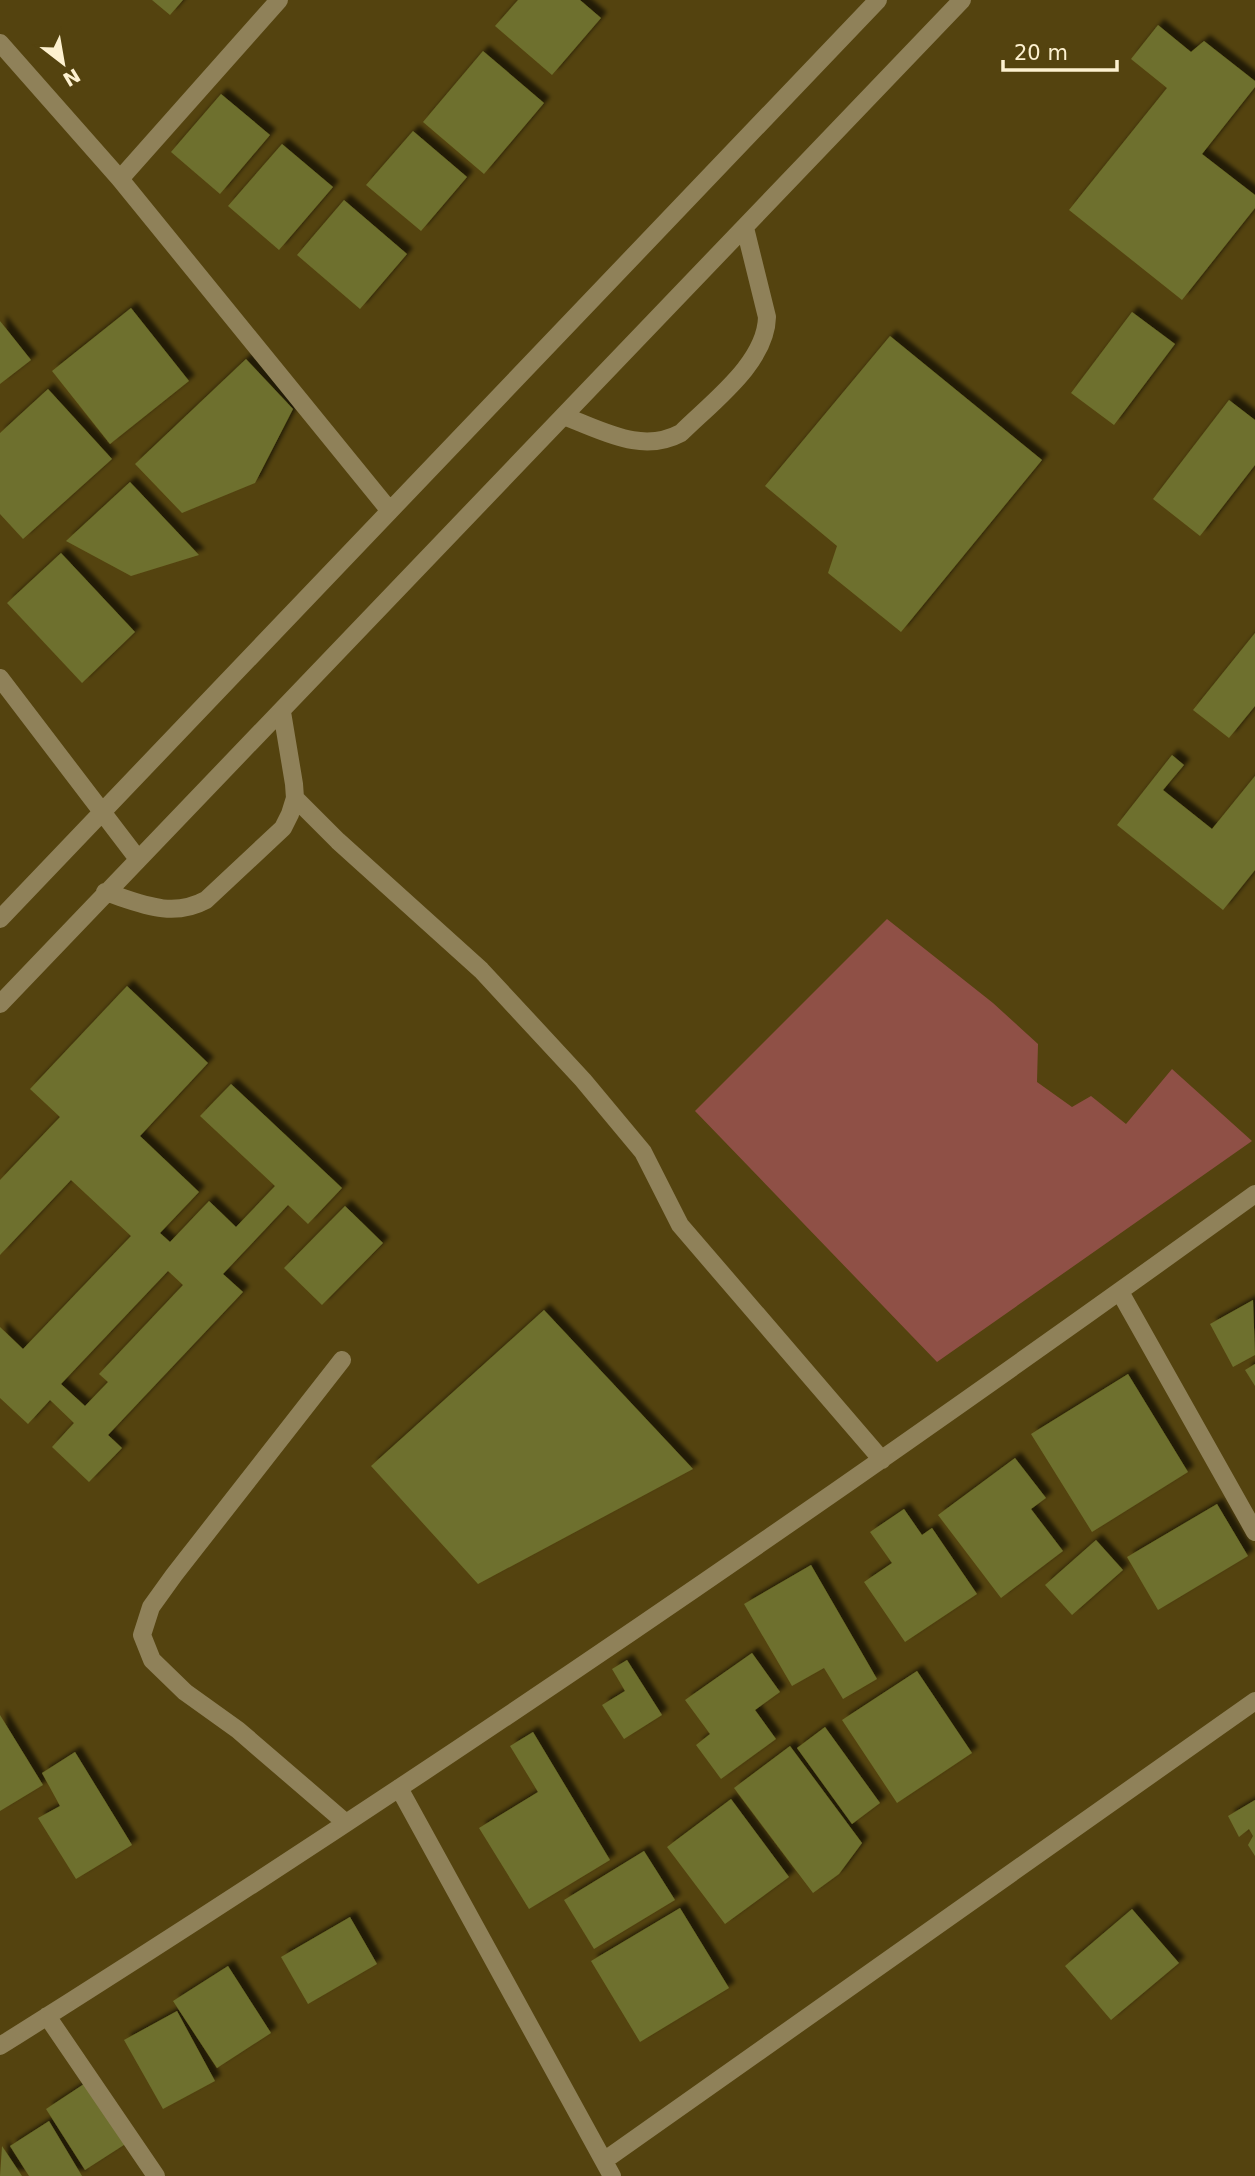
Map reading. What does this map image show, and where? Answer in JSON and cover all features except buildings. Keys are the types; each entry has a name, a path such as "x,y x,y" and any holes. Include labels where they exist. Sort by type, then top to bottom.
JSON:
{"street":[{"path":"120,179 279,0"},
{"path":"0,919 878,0"},
{"path":"0,1004 105,892 566,417 962,0"},
{"path":"0,43 120,179 390,511"},
{"path":"566,417 633,441 666,441 681,433 754,359 762,346 767,317 746,228"},
{"path":"0,678 138,859"},
{"path":"105,892 164,910 193,907 206,900 283,828 295,798 282,712"},
{"path":"295,798 338,841 481,970 583,1080 643,1152 680,1225 882,1460"},
{"path":"0,2046 399,1788 882,1460 1255,1194"},
{"path":"1120,1292 1255,1532"},
{"path":"342,1360 174,1575 151,1607 142,1636 152,1660 185,1692 238,1730 346,1823"},
{"path":"399,1788 608,2168 1255,1701"},
{"path":"47,2016 156,2176"}],"shaded area":[{"path":"887,919 993,1003 1038,1044 1037,1082 1072,1107 1091,1096 1126,1124 1172,1069 1252,1141 937,1362 695,1111"}]}
